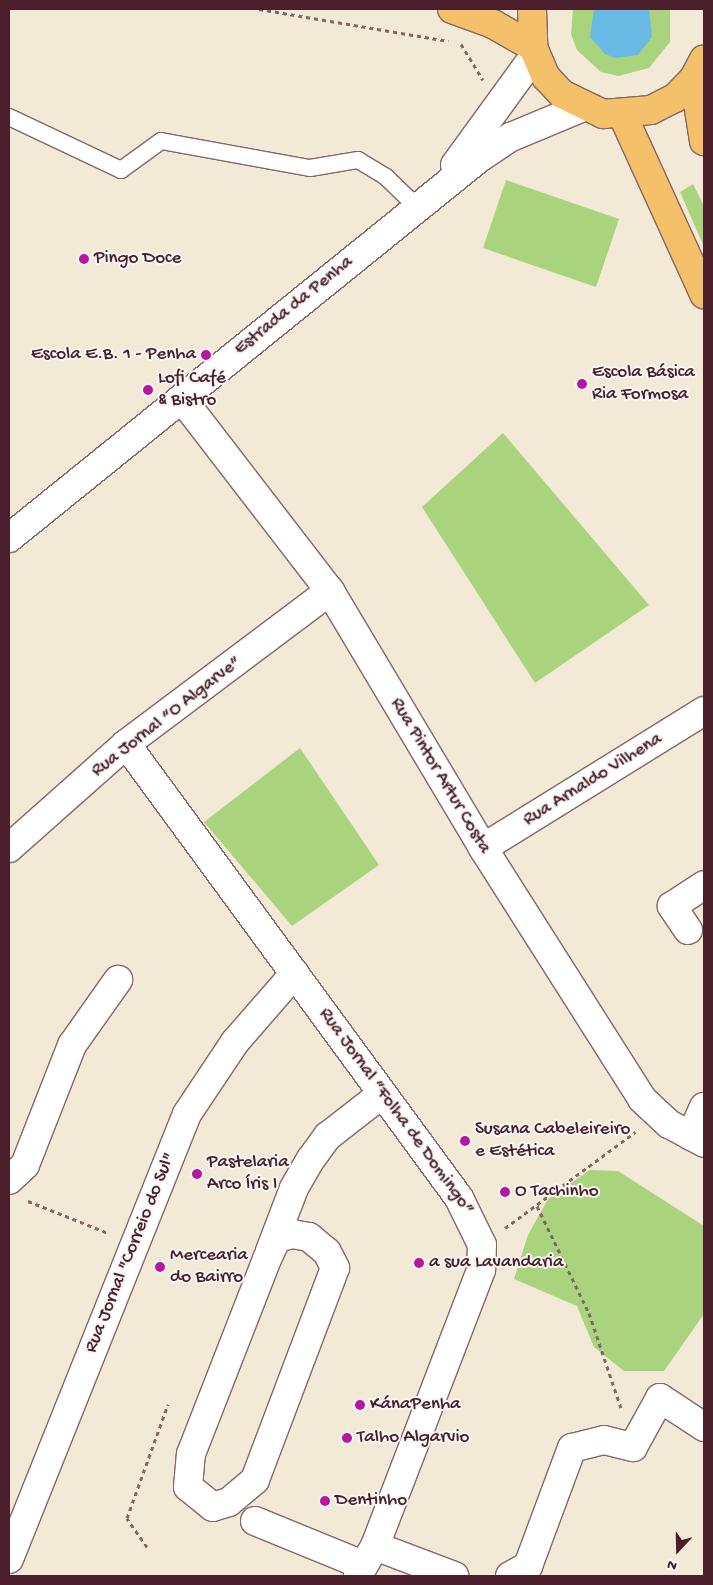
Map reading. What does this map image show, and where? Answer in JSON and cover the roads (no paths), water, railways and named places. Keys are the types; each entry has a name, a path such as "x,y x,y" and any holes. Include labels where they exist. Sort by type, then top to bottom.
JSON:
{"main road":[{"path":"452,9 493,24 534,51"},
{"path":"532,9 534,51 546,77 583,107 623,116 651,110 675,98 700,69"},
{"path":"700,69 704,134"},
{"path":"623,116 704,294"}],"street":[{"path":"416,206 470,149 534,51"},
{"path":"416,206 511,137 583,107"},
{"name":"Estrada da Penha","path":"9,538 182,399 416,206"},
{"name":"Rua Pintor Artur Costa","path":"182,399 330,591 483,848 642,1099 658,1115 697,1140"},
{"name":"Rua Jornal “O Algarve”","path":"9,848 126,744 330,591"},
{"name":"Rua Arnaldo Vilhena","path":"483,848 704,711"},
{"name":"Rua Jornal “Folha de Domingo”","path":"126,744 296,973 459,1198 482,1244 481,1270 365,1562"},
{"path":"688,930 672,906 704,885"},
{"name":"Rua Jornal \"Correio do Sul\"","path":"9,1559 186,1114 236,1042 296,973"},
{"path":"13,1188 25,1165 72,1045 118,980"},
{"path":"382,1094 328,1136 294,1188 186,1474 188,1487 213,1507 365,1562 454,1576"},
{"path":"697,1140 704,1107"},
{"path":"256,1521 249,1506 254,1480 331,1283 335,1268 327,1252 305,1220 294,1188"},
{"path":"267,1259 277,1238 292,1234 309,1237 327,1252"},
{"path":"510,1576 528,1566 572,1448 604,1440 634,1447 660,1398 704,1427"},
{"path":"213,1507 229,1502 254,1480"}],"lane":[{"path":"9,117 121,170 160,141 310,168 358,160 386,177 416,206"}],"water":[{"path":"594,9 649,9 652,37 638,55 615,58 605,54 590,37"}],"place":[{"name":"Pingo Doce","path":"84,259"},
{"name":"Escola E.B. 1 - Penha","path":"206,355"},
{"name":"Escola Básica Ria Formosa","path":"582,384"},
{"name":"Lofi Café & Bistro","path":"148,390"},
{"name":"Susana Cabeleireiro e Estética","path":"465,1141"},
{"name":"Pastelaria Arco Íris I","path":"197,1174"},
{"name":"O Tachinho","path":"505,1192"},
{"name":"a sua Lavandaria","path":"419,1263"},
{"name":"Mercearia do Bairro","path":"160,1267"},
{"name":"KánaPenha","path":"360,1405"},
{"name":"Talho Algarvio","path":"347,1438"},
{"name":"Dentinho","path":"325,1501"}]}
